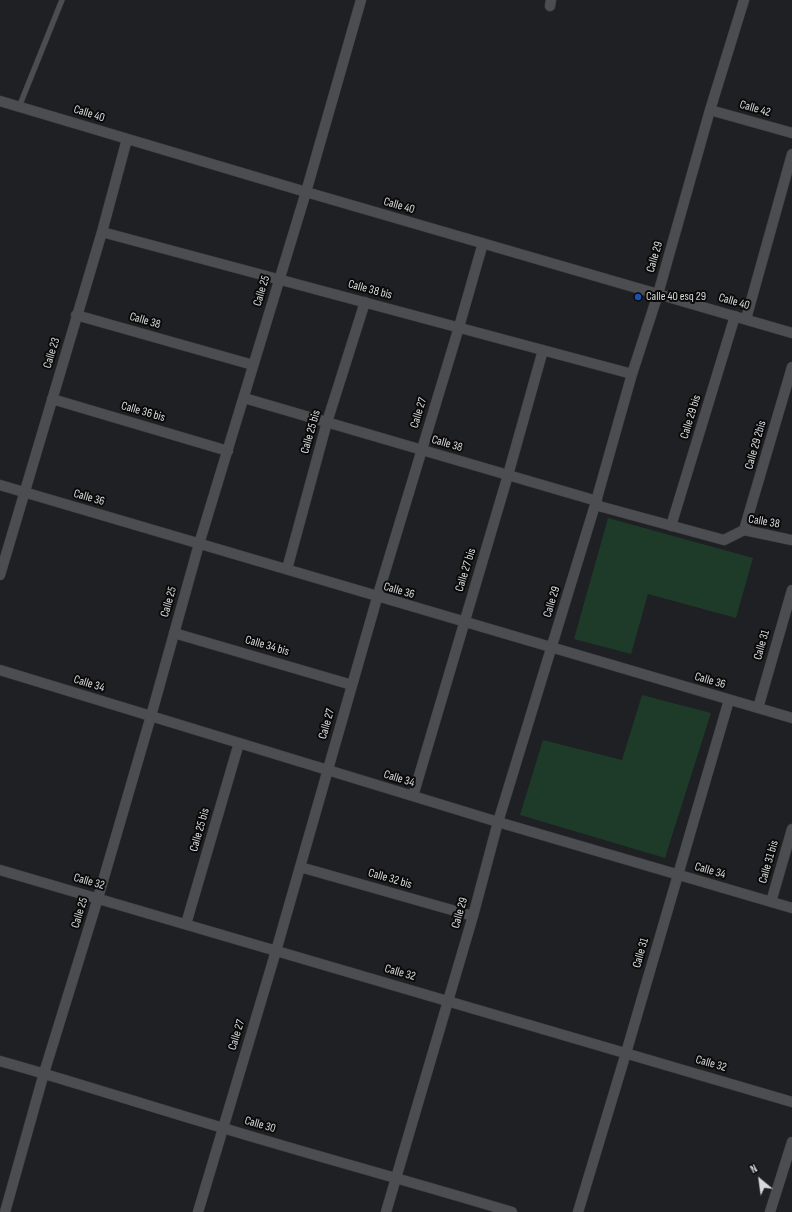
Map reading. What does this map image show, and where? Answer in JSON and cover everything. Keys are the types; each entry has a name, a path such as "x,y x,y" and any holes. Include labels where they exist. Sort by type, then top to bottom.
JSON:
{"street":[{"name":"Calle 25","path":"4,1212 44,1074 98,898 199,544 306,192 361,0"},
{"name":"Calle 29","path":"386,1212 473,916 498,822 596,503 632,374 658,294 710,110 744,0"},
{"name":"Calle 40","path":"0,101 483,244 792,333"},
{"name":"Calle 42","path":"710,110 792,133"},
{"name":"Calle 23","path":"0,575 76,315 102,232 128,139"},
{"path":"746,319 792,154"},
{"name":"Calle 38 bis","path":"102,232 632,374"},
{"name":"Calle 27","path":"198,1212 276,950 377,598 483,244"},
{"name":"Calle 25 bis","path":"287,570 327,422 365,302"},
{"name":"Calle 38","path":"76,315 253,365"},
{"name":"Calle 29 bis","path":"671,526 735,316"},
{"name":"Calle 27 bis","path":"413,796 508,475 543,350"},
{"name":"Calle 29 2bis","path":"744,530 792,367"},
{"name":"Calle 38","path":"244,398 508,475 671,526 724,540 744,530 792,540"},
{"name":"Calle 36 bis","path":"52,399 228,451"},
{"name":"Calle 36","path":"0,485 377,598 792,718"},
{"name":"Calle 31","path":"758,708 792,590"},
{"name":"Calle 34 bis","path":"174,633 352,685"},
{"name":"Calle 34","path":"0,670 498,822 792,908"},
{"name":"Calle 31","path":"578,1212 626,1053 728,700"},
{"name":"Calle 25 bis","path":"186,924 239,743"},
{"name":"Calle 31 bis","path":"770,902 792,829"},
{"name":"Calle 32 bis","path":"300,866 473,916"},
{"name":"Calle 32","path":"0,870 792,1102"},
{"name":"Calle 30","path":"0,1061 512,1212"},
{"path":"770,1212 792,1142"}],"lane":[{"path":"19,106 62,0"}],"green space":[{"path":"608,518 753,558 736,618 648,594 631,654 574,639"},
{"path":"642,695 711,713 665,858 520,815 543,740 622,760"}],"place":[{"name":"Calle 40 esq 29","path":"638,297"}]}
